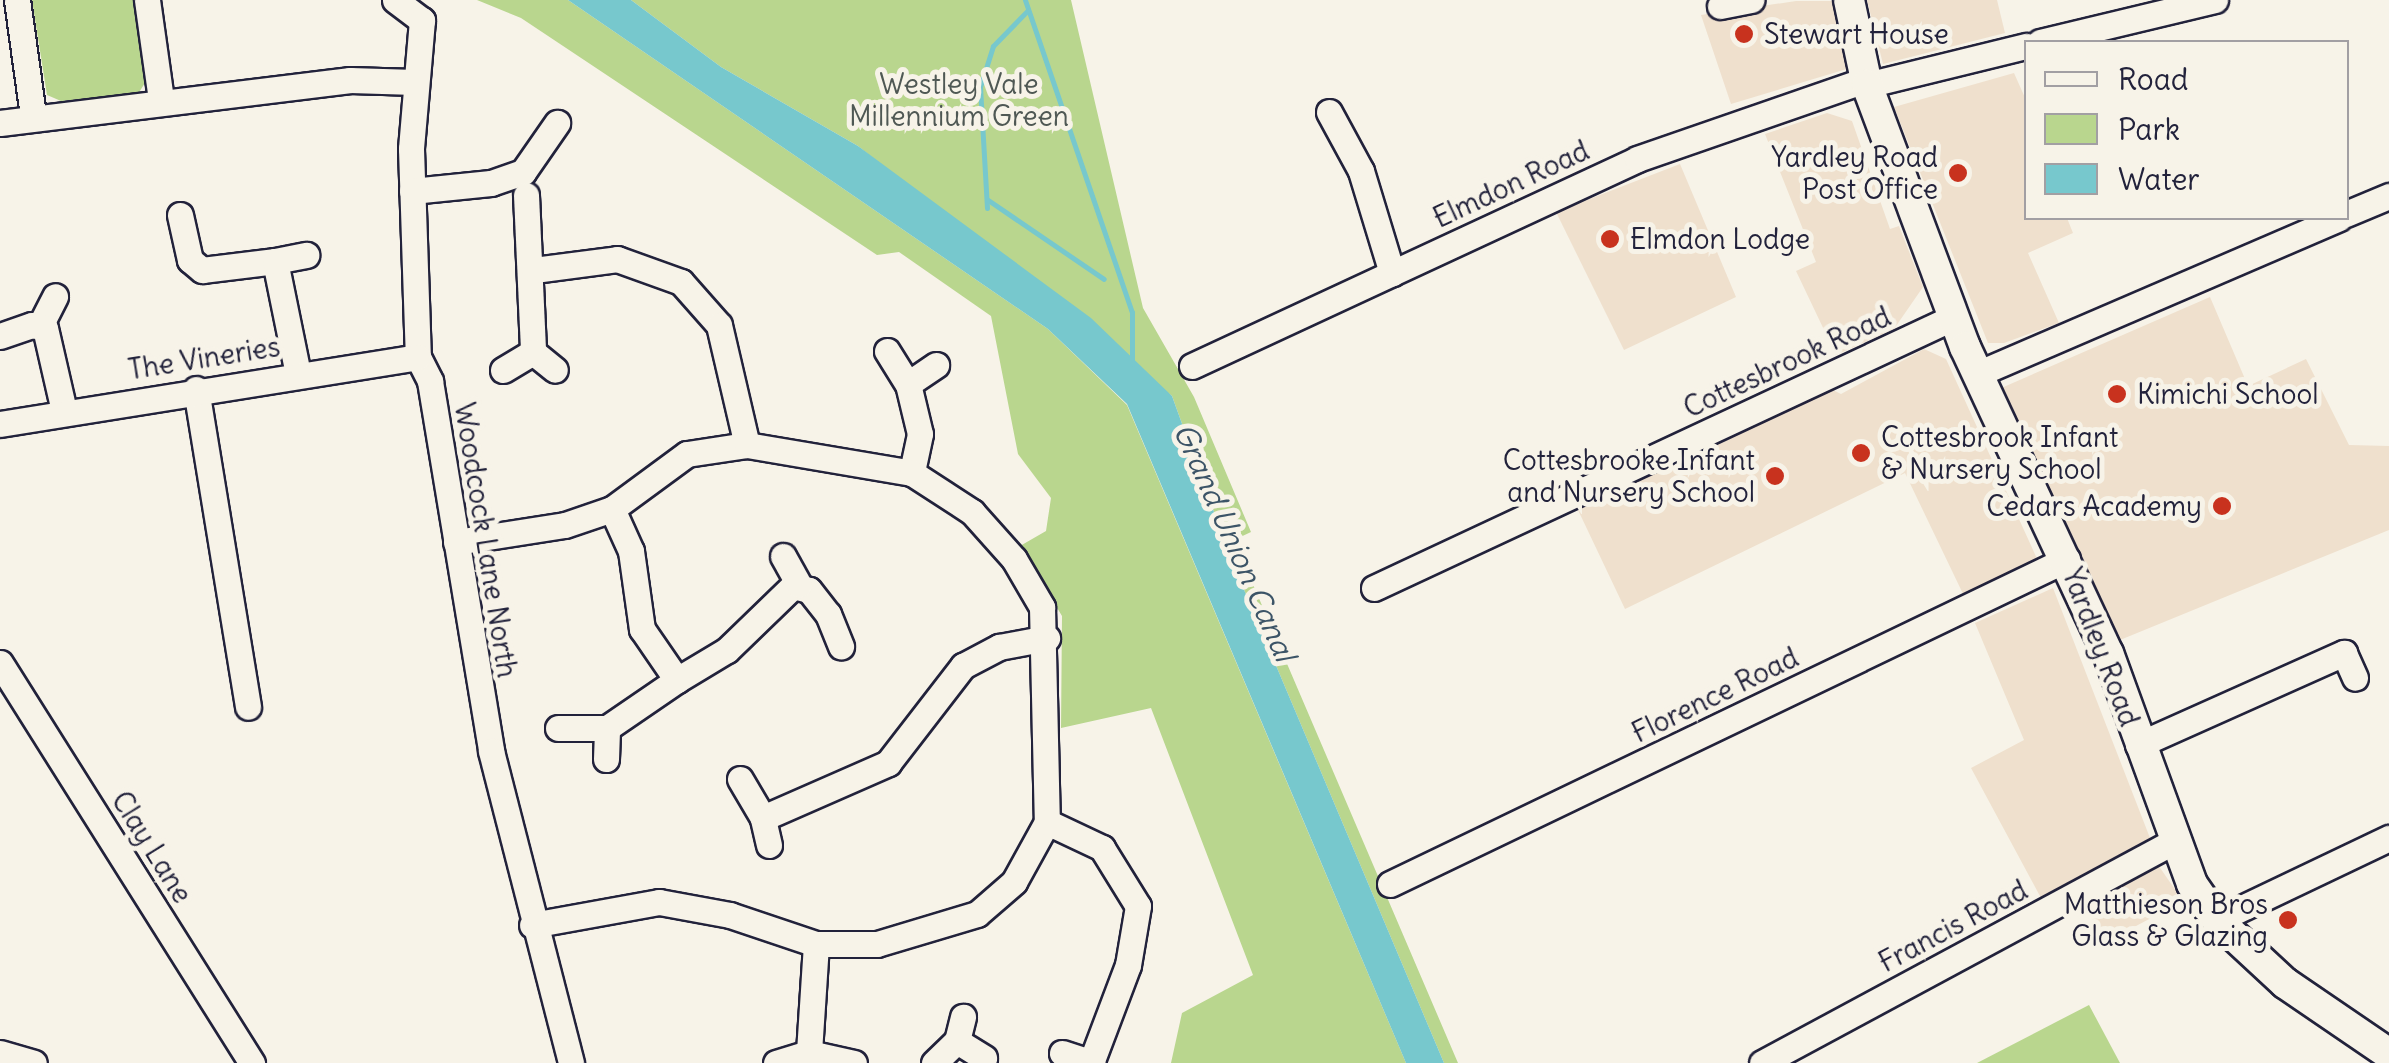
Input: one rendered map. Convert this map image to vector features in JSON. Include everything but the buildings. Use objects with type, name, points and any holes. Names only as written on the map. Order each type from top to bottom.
[{"type":"main road","name":"Yardley Road","points":[[1849,0],[1866,82],[1954,317],[2067,559],[2173,842],[2217,920],[2285,983],[2389,1054]]},
{"type":"street","points":[[17,0],[33,116]]},
{"type":"street","points":[[147,0],[161,99]]},
{"type":"street","name":"Woodcock Lane North","points":[[395,0],[422,20],[415,82],[412,191],[418,357],[430,382],[491,751],[532,925],[571,1063]]},
{"type":"street","points":[[1720,6],[1751,0]]},
{"type":"street","points":[[2048,40],[2215,0]]},
{"type":"street","name":"Elmdon Road","points":[[1192,366],[1637,158],[1866,82],[2024,46]]},
{"type":"street","points":[[0,123],[161,99],[190,104],[350,80],[415,82]]},
{"type":"street","points":[[1329,112],[1361,172],[1392,273]]},
{"type":"street","points":[[412,191],[491,183],[523,172],[557,123]]},
{"type":"street","points":[[526,194],[534,270],[534,352]]},
{"type":"street","points":[[2349,213],[2389,196]]},
{"type":"street","points":[[180,215],[190,260],[202,270],[306,255]]},
{"type":"street","points":[[1978,374],[2334,220]]},
{"type":"street","points":[[534,270],[616,259],[653,268],[690,289],[719,325],[747,445]]},
{"type":"street","points":[[275,261],[298,374]]},
{"type":"street","points":[[54,296],[41,324],[64,410]]},
{"type":"street","name":"Cottesbrook Road","points":[[1374,588],[1954,317]]},
{"type":"street","points":[[0,336],[41,324]]},
{"type":"street","points":[[503,370],[534,352]]},
{"type":"street","points":[[534,352],[556,370]]},
{"type":"street","points":[[888,352],[908,384],[920,434],[912,473]]},
{"type":"street","name":"The Vineries","points":[[0,424],[64,410],[418,357]]},
{"type":"street","points":[[908,384],[936,365]]},
{"type":"street","points":[[196,389],[248,707]]},
{"type":"street","points":[[456,542],[565,525],[612,509],[687,454],[747,445],[912,473],[972,512],[1014,560],[1042,607],[1047,638],[1047,822],[1014,882],[957,925],[878,944],[816,944],[730,916],[659,902],[532,925]]},
{"type":"street","points":[[612,509],[631,551],[642,629],[677,680]]},
{"type":"street","points":[[783,556],[799,585],[828,614],[841,646]]},
{"type":"street","name":"Florence Road","points":[[1390,884],[2067,559]]},
{"type":"street","points":[[558,728],[606,728],[630,718],[677,680],[726,650],[787,588],[799,585]]},
{"type":"street","points":[[763,818],[888,763],[908,745],[946,684],[979,655],[1047,638]]},
{"type":"street","points":[[2138,744],[2344,653],[2356,678]]},
{"type":"street","name":"Clay Lane","points":[[0,662],[252,1063]]},
{"type":"street","points":[[606,728],[606,758]]},
{"type":"street","points":[[740,779],[763,818],[770,845]]},
{"type":"street","points":[[1047,822],[1102,848],[1138,906],[1128,965],[1091,1063],[1062,1052]]},
{"type":"street","points":[[2217,920],[2389,838]]},
{"type":"street","name":"Francis Road","points":[[1762,1063],[2173,842]]},
{"type":"street","points":[[809,1053],[816,944]]},
{"type":"street","points":[[934,1063],[960,1029],[984,1058]]},
{"type":"street","points":[[0,1053],[34,1063]]},
{"type":"street","points":[[776,1063],[809,1053],[854,1063]]},
{"type":"shaded area","points":[[1867,0],[1997,0],[2005,33],[1883,64]]},
{"type":"shaded area","points":[[1796,1],[1837,1],[1850,68],[1731,104],[1701,15]]},
{"type":"shaded area","points":[[2014,73],[2024,96],[2024,220],[2068,220],[2073,233],[2028,253],[2059,323],[2004,343],[1988,343],[1894,107]]},
{"type":"shaded area","points":[[1827,113],[1852,121],[1890,229],[1899,226],[1923,287],[1894,329],[1836,355],[1796,271],[1816,262],[1765,134]]},
{"type":"shaded area","points":[[1680,164],[1736,297],[1624,350],[1556,212]]},
{"type":"shaded area","name":"Cedars Academy","points":[[2210,297],[2248,386],[2306,359],[2349,445],[2389,446],[2389,530],[2120,640],[1999,389]]},
{"type":"shaded area","name":"Cottesbrooke Infant and Nursery School","points":[[1924,349],[1946,359],[2039,563],[1965,598],[1905,473],[1625,609],[1578,510],[1833,390],[1841,394]]},
{"type":"shaded area","points":[[2053,588],[2150,838],[2041,898],[1971,768],[2024,740],[1975,623]]},
{"type":"shaded area","points":[[2156,862],[2183,901],[2106,942],[2083,904]]},
{"type":"green space","points":[[32,0],[139,0],[148,78],[138,94],[61,101],[47,95]]},
{"type":"green space","points":[[477,0],[568,0],[1048,329],[1127,405],[1406,1063],[1171,1063],[1182,1013],[1253,975],[1151,708],[1061,728],[1062,616],[1020,546],[1046,531],[1051,498],[1018,454],[991,316],[899,252],[877,255],[521,18]]},
{"type":"green space","name":"Westley Vale Millennium Green","points":[[631,0],[1071,0],[1143,308],[1194,397],[1251,532],[1234,540],[1458,1063],[1444,1063],[1231,559],[1172,396],[858,146],[721,67]]},
{"type":"green space","points":[[2089,1005],[2120,1063],[1977,1063],[2058,1021]]},
{"type":"water","points":[[568,0],[631,0],[721,67],[858,146],[1091,318],[1172,396],[1231,559],[1444,1063],[1406,1063],[1127,404],[1048,329]]},
{"type":"waterway","points":[[1025,0],[1132,312],[1132,364]]},
{"type":"waterway","points":[[987,208],[980,87],[993,46],[1027,11]]},
{"type":"waterway","points":[[988,200],[1104,279]]},
{"type":"place","name":"Stewart House","points":[[1744,34]]},
{"type":"place","name":"Yardley Road Post Office","points":[[1958,173]]},
{"type":"place","name":"Elmdon Lodge","points":[[1610,239]]},
{"type":"place","name":"Kimichi School","points":[[2117,394]]},
{"type":"place","name":"Cottesbrook Infant & Nursery School","points":[[1861,453]]},
{"type":"place","name":"Cottesbrooke Infant and Nursery School","points":[[1775,476]]},
{"type":"place","name":"Cedars Academy","points":[[2222,506]]},
{"type":"place","name":"Matthieson Bros Glass & Glazing","points":[[2288,920]]},
{"type":"water label","name":"Grand Union Canal","points":[[1235,542]]}]
